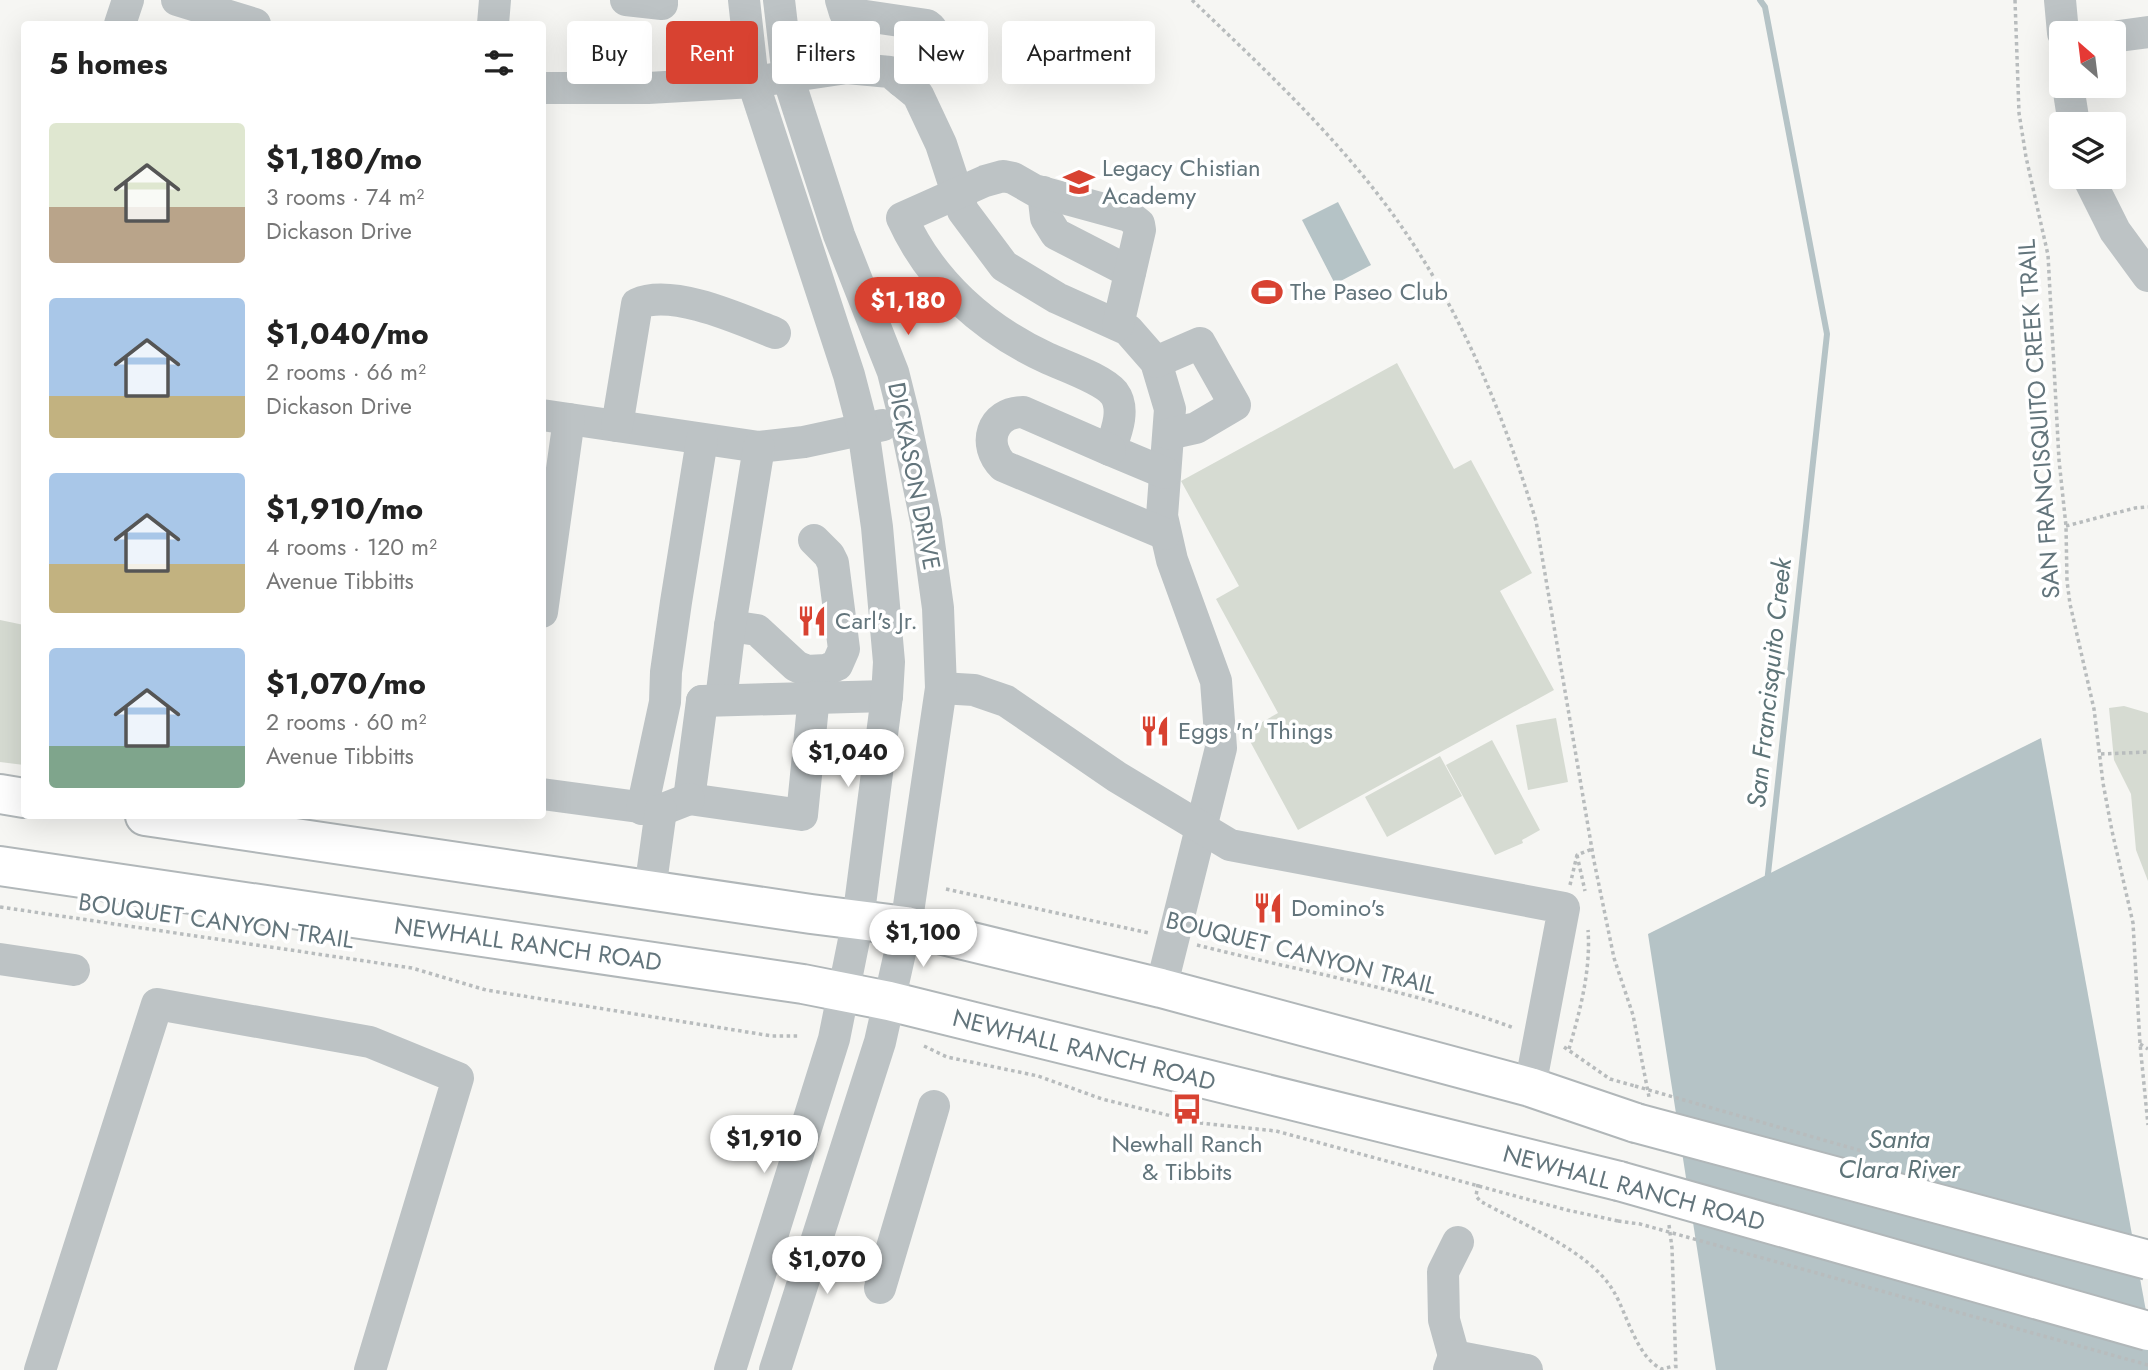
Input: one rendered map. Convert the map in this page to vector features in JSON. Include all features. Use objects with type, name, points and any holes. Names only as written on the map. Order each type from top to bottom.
[{"type":"main road","points":[[0,794],[21,798]]},
{"type":"main road","points":[[165,819],[906,926],[1161,988],[1530,1087],[1635,1105],[2148,1260]]},
{"type":"main road","name":"NEWHALL RANCH ROAD","points":[[0,866],[803,984],[890,1001],[1619,1181],[2148,1331]]},
{"type":"street","points":[[121,21],[128,0]]},
{"type":"street","points":[[493,21],[495,0]]},
{"type":"street","points":[[626,0],[662,4],[662,0]]},
{"type":"street","name":"DICKASON DRIVE","points":[[744,0],[746,21]]},
{"type":"street","name":"DICKASON DRIVE","points":[[779,0],[781,21]]},
{"type":"street","points":[[841,0],[845,13],[900,21]]},
{"type":"street","points":[[2060,0],[2062,21]]},
{"type":"street","points":[[181,9],[253,16]]},
{"type":"street","points":[[546,88],[634,88],[713,84]]},
{"type":"street","name":"DICKASON DRIVE","points":[[730,1370],[834,1039],[858,920],[889,662],[878,540],[863,429],[849,376],[754,84]]},
{"type":"street","name":"DICKASON DRIVE","points":[[775,1370],[878,1050],[890,1001],[906,926],[941,688],[938,608],[926,521],[905,420],[893,372],[839,235],[790,84]]},
{"type":"street","points":[[905,84],[918,95],[941,144],[963,211],[1004,266],[1057,298],[1128,330],[1156,362],[1170,409],[1162,516],[1172,560],[1216,681],[1221,748],[1161,988]]},
{"type":"street","points":[[1110,450],[1118,428],[1119,413],[1114,394],[1108,387],[1018,345],[981,319],[952,293],[920,251],[902,218],[985,181],[1003,176],[1043,192],[1135,218],[1140,230],[1118,325]]},
{"type":"street","points":[[2094,189],[2115,230],[2148,275]]},
{"type":"street","points":[[1043,192],[1046,218],[1056,234],[1130,272]]},
{"type":"street","points":[[617,426],[637,304],[650,298],[707,307],[775,333]]},
{"type":"street","points":[[1156,362],[1200,343],[1235,405],[1196,428],[1169,434]]},
{"type":"street","points":[[1165,534],[1003,466],[995,458],[991,447],[993,431],[1001,417],[1011,412],[1023,412],[1166,473]]},
{"type":"street","points":[[546,556],[556,417],[759,447],[795,443],[905,420]]},
{"type":"street","points":[[650,890],[664,806],[666,672],[702,440]]},
{"type":"street","points":[[664,806],[711,701],[730,626],[759,447]]},
{"type":"street","points":[[730,626],[757,631],[796,666],[807,671],[827,670],[837,665],[844,649],[833,563],[814,540]]},
{"type":"street","points":[[941,688],[974,690],[1006,701],[1117,777],[1230,845],[1564,908],[1530,1087]]},
{"type":"street","points":[[546,794],[664,806],[802,815],[814,696]]},
{"type":"street","points":[[665,702],[887,696]]},
{"type":"street","points":[[0,959],[74,970]]},
{"type":"street","points":[[40,1370],[157,1004],[370,1042],[458,1078],[370,1370]]},
{"type":"street","points":[[880,1288],[934,1107]]},
{"type":"street","points":[[1458,1241],[1443,1272],[1444,1320],[1452,1363],[1527,1370]]},
{"type":"path","points":[[1192,0],[1307,112],[1387,206],[1459,322],[1490,388],[1520,469],[1535,522],[1592,849],[1577,855],[1564,908]]},
{"type":"path","name":"SAN FRANCISQUITO CREEK TRAIL","points":[[2015,0],[2019,113],[2026,157],[2049,255],[2059,460],[2070,604],[2094,709],[2103,783],[2133,923],[2148,1125]]},
{"type":"path","points":[[2066,526],[2148,507]]},
{"type":"path","points":[[2101,754],[2148,752]]},
{"type":"path","name":"BOUQUET CANYON TRAIL","points":[[946,889],[1175,939],[1371,986],[1487,1018],[1569,1049],[1610,1079],[1635,1105]]},
{"type":"path","name":"BOUQUET CANYON TRAIL","points":[[0,906],[412,968],[486,990],[772,1036],[798,1035]]},
{"type":"path","points":[[2140,1044],[2148,1049]]},
{"type":"path","points":[[924,1046],[947,1057],[1038,1076],[1102,1099],[1200,1123],[1276,1131],[1567,1210],[1640,1224],[2148,1365]]},
{"type":"path","points":[[1478,1184],[1476,1196],[1480,1202],[1590,1263],[1614,1291],[1649,1361],[1662,1369],[1675,1366]]},
{"type":"shaded area","points":[[1397,363],[1454,469],[1471,460],[1532,573],[1500,591],[1554,690],[1298,830],[1245,732],[1278,713],[1216,599],[1239,586],[1181,481]]},
{"type":"shaded area","points":[[0,620],[21,624],[21,765],[0,762]]},
{"type":"shaded area","points":[[2124,706],[2148,713],[2148,881],[2136,850],[2131,794],[2114,760],[2109,708]]},
{"type":"shaded area","points":[[1556,718],[1568,782],[1528,790],[1516,725]]},
{"type":"shaded area","points":[[1492,740],[1540,830],[1522,840],[1523,843],[1495,855],[1446,765]]},
{"type":"shaded area","points":[[1440,756],[1462,796],[1387,837],[1365,797]]},
{"type":"water","points":[[1338,202],[1371,265],[1335,284],[1302,220]]},
{"type":"water","name":"Santa Clara River","points":[[2041,738],[2148,1322],[2148,1370],[1716,1370],[1648,934]]},
{"type":"waterway","name":"San Francisquito Creek","points":[[1760,0],[1765,7],[1827,334],[1767,883]]},
{"type":"place","name":"Legacy Chistian Academy","points":[[1079,182]]},
{"type":"place","name":"The Paseo Club","points":[[1267,292]]},
{"type":"place","name":"Carl's Jr.","points":[[812,621]]},
{"type":"place","name":"Eggs 'n' Things","points":[[1155,731]]},
{"type":"place","name":"Domino's","points":[[1268,908]]},
{"type":"place","name":"Newhall Ranch & Tibbits","points":[[1187,1109]]}]
